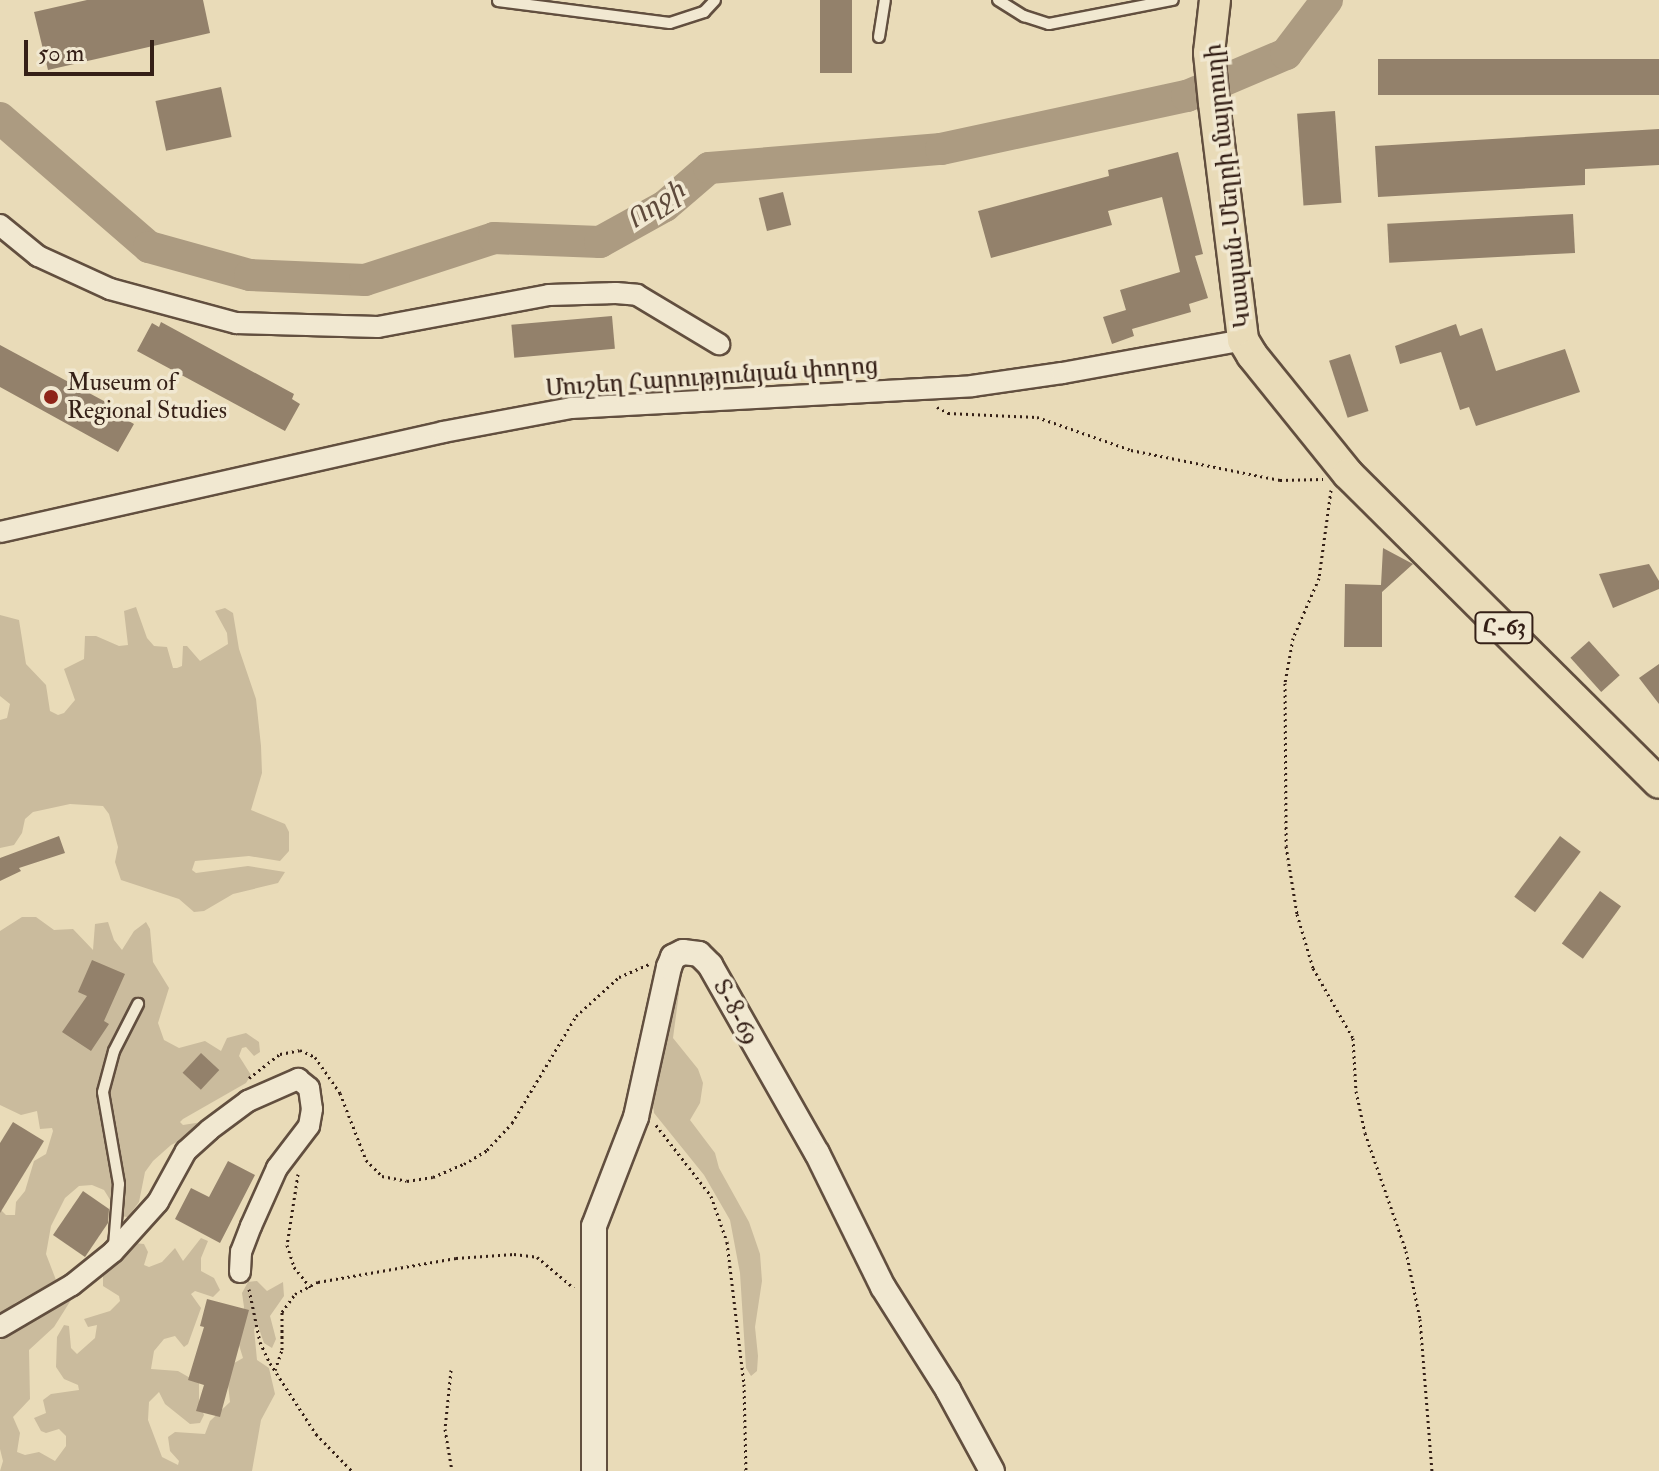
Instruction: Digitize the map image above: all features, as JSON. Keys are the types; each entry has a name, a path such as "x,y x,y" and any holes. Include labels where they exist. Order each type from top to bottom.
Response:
{"main road":[{"name":"Կապան-Մեղրի մայրուղի","path":"1215,0 1209,53 1243,340 1348,474 1659,783"}],"street":[{"name":"Մուշեղ Հարությունյան փողոց","path":"0,225 38,256 110,289 236,323 378,327 549,295 616,293 637,295 719,344"},
{"name":"Մուշեղ Հարությունյան փողոց","path":"0,532 443,432 557,410 632,403 909,390 1062,373 1243,340"},
{"name":"Տ-8-69","path":"669,967 673,957 683,952 699,954 710,965 817,1153 883,1287 948,1390 992,1471"},
{"path":"594,1471 591,1304 594,1226 639,1102 669,967"},
{"path":"0,1327 72,1285 113,1252 158,1202 186,1151 209,1130 248,1101 298,1079 309,1088 312,1109 309,1126 277,1168 241,1252 240,1272"}],"lane":[{"path":"498,1 670,23 704,12 715,0"},
{"path":"879,37 885,0"},
{"path":"998,0 1024,16 1049,24 1173,0"},
{"path":"113,1252 119,1184 103,1092 114,1051 138,1004"}],"path":[{"path":"909,390 948,413 1037,417 1131,450 1280,480 1332,479 1319,578 1293,638 1285,683 1286,846 1297,914 1313,968 1353,1038 1356,1091 1365,1133 1406,1251 1420,1319 1432,1471"},
{"path":"242,1084 280,1054 300,1050 308,1053 330,1075 366,1160 382,1176 407,1181 433,1177 487,1150 512,1123 576,1016 619,977 653,963 669,967"},
{"path":"639,1102 701,1178 716,1206 727,1242 744,1384 746,1471"},
{"path":"299,1168 287,1245 294,1267 310,1287"},
{"path":"275,1370 282,1350 282,1312 295,1294 318,1282 456,1258 514,1254 537,1257 591,1304"},
{"path":"240,1272 248,1282 260,1342 275,1370 316,1434 352,1471"},
{"path":"451,1370 445,1429 452,1471"}],"shaded area":[{"path":"136,607 147,638 154,646 167,647 173,668 182,666 183,646 187,646 200,661 228,644 227,633 215,611 225,608 233,613 239,649 256,699 261,746 262,773 251,810 285,824 289,832 289,851 280,861 249,856 195,861 192,870 196,873 248,866 285,872 278,883 233,894 204,911 194,912 179,899 121,880 115,862 118,847 109,814 103,806 70,804 33,812 25,819 22,833 14,845 0,848 0,720 7,718 10,704 0,696 0,615 19,620 26,664 46,685 50,711 58,715 64,713 75,700 64,669 84,659 85,636 96,636 119,646 128,645 124,611"},
{"path":"22,917 36,917 54,930 73,929 93,950 95,924 108,922 114,940 122,950 134,931 146,922 150,929 153,962 169,988 158,1023 164,1040 179,1048 205,1041 221,1051 227,1038 246,1033 259,1042 260,1052 254,1056 246,1047 242,1048 239,1056 251,1075 246,1083 180,1122 183,1125 202,1122 205,1128 171,1145 153,1161 145,1172 139,1202 128,1217 120,1216 104,1190 92,1185 79,1186 65,1198 51,1226 46,1254 56,1280 15,1303 0,1319 0,1209 6,1215 15,1215 16,1202 25,1191 34,1161 46,1154 53,1131 52,1128 40,1129 37,1111 21,1115 0,1105 0,931"},
{"path":"673,982 678,984 679,993 673,1038 698,1069 703,1083 700,1103 690,1120 715,1153 719,1168 749,1222 760,1254 762,1281 755,1327 757,1371 751,1376 746,1368 740,1273 730,1220 704,1175 654,1113 652,1098"},
{"path":"201,1238 208,1241 201,1258 201,1271 214,1278 220,1290 213,1297 195,1291 191,1294 201,1308 188,1344 184,1347 175,1336 164,1339 154,1351 151,1369 178,1371 199,1383 199,1402 204,1415 200,1423 190,1424 165,1404 159,1392 149,1402 148,1420 162,1457 178,1465 179,1461 170,1451 168,1437 175,1432 205,1434 210,1421 230,1402 228,1384 220,1371 243,1358 239,1345 244,1307 242,1293 248,1282 257,1281 267,1291 283,1282 284,1296 270,1316 276,1339 272,1348 264,1343 258,1326 254,1329 257,1360 269,1368 275,1394 261,1420 252,1471 0,1471 3,1461 0,1449 0,1340 4,1335 64,1294 71,1300 54,1327 29,1350 30,1399 13,1417 20,1433 17,1452 25,1455 39,1452 55,1461 66,1446 66,1436 59,1429 46,1433 41,1431 34,1418 46,1413 43,1400 51,1394 79,1390 78,1385 64,1379 56,1367 57,1337 64,1325 69,1326 71,1348 77,1354 95,1338 97,1325 88,1327 84,1319 110,1311 120,1301 119,1296 103,1286 103,1273 134,1243 144,1244 148,1252 144,1265 149,1267 162,1262 175,1248 183,1261"}],"building":[{"path":"87,0 203,0 210,33 48,70 34,12"},
{"path":"820,0 852,0 852,73 820,73"},
{"path":"1378,59 1659,59 1659,95 1378,95"},
{"path":"221,87 232,137 166,151 155,101"},
{"path":"1335,111 1341,203 1304,205 1297,114"},
{"path":"1659,129 1659,165 1585,169 1585,185 1378,197 1375,146"},
{"path":"1178,152 1203,254 1195,256 1208,298 1189,304 1191,312 1132,329 1134,336 1112,344 1103,317 1126,310 1120,290 1180,272 1162,197 1108,211 1112,225 991,258 978,211 1109,176 1108,170"},
{"path":"783,192 791,225 767,231 759,198"},
{"path":"1573,214 1575,253 1389,263 1387,224"},
{"path":"612,316 615,349 514,358 511,325"},
{"path":"161,322 294,394 292,399 300,404 285,431 137,351 152,323 159,327"},
{"path":"1456,324 1460,336 1482,328 1496,371 1565,349 1580,392 1476,426 1469,407 1460,410 1441,352 1400,364 1395,346"},
{"path":"0,345 128,414 125,419 134,424 118,452 0,387"},
{"path":"1350,354 1369,411 1348,418 1329,361"},
{"path":"1383,548 1413,564 1382,592 1382,647 1344,647 1345,584 1381,585"},
{"path":"1649,564 1659,581 1659,589 1613,608 1599,574"},
{"path":"1589,641 1620,675 1601,692 1570,658"},
{"path":"1659,664 1659,704 1639,678"},
{"path":"59,836 65,853 19,868 21,871 0,881 0,858"},
{"path":"1560,836 1581,852 1535,912 1514,897"},
{"path":"1600,891 1621,906 1583,959 1562,944"},
{"path":"92,960 125,974 104,1021 109,1024 91,1051 62,1032 87,996 78,992"},
{"path":"201,1053 219,1070 201,1090 183,1073"},
{"path":"13,1122 44,1141 0,1213 0,1143"},
{"path":"228,1161 255,1175 220,1243 175,1219 191,1188 209,1197"},
{"path":"83,1191 109,1209 108,1223 85,1257 53,1235"},
{"path":"207,1299 249,1310 220,1417 196,1411 204,1385 188,1380 204,1327 200,1326"}],"waterway":[{"name":"Ողջի","path":"0,118 149,247 250,275 365,280 494,238 600,242 665,206 709,168 941,149 1187,96 1286,54 1327,0"}],"place":[{"name":"Museum of Regional Studies","path":"51,397"}]}
